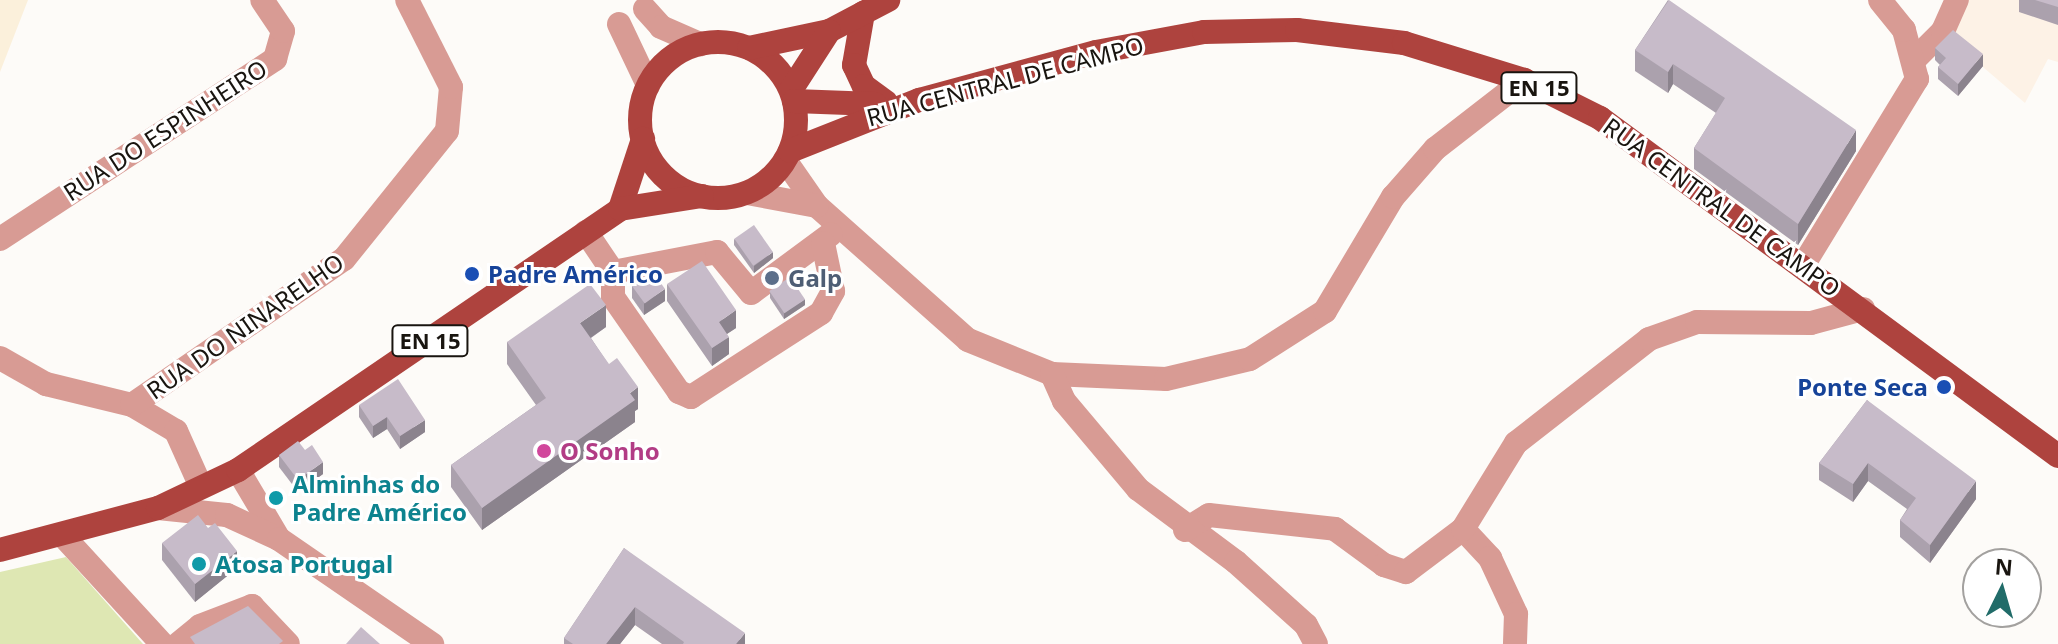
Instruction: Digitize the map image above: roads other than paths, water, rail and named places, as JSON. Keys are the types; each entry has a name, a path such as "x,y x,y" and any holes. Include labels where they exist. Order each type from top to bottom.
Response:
{"main road":[{"path":"620,209 643,139 648,85 664,63 700,44 749,48 829,31 888,0"},
{"path":"863,13 854,65 864,86 886,102"},
{"name":"RUA CENTRAL DE CAMPO","path":"788,155 919,100 1096,52 1204,32 1297,30 1404,43 1524,80 1600,118 1804,264 2058,456"},
{"path":"788,155 793,96 829,31"},
{"path":"749,48 774,65 793,96"},
{"name":"RUA CENTRAL DE CAMPO","path":"793,96 846,107 886,102"},
{"name":"EN 15","path":"886,102 919,100"},
{"path":"643,139 664,176 702,196"},
{"name":"EN 15","path":"0,550 65,538 158,508 219,479 620,209 702,196 747,193 788,155"}],"street":[{"name":"RUA DO ESPINHEIRO","path":"0,239 275,59 283,31 262,0"},
{"name":"RUA DO NINARELHO","path":"132,405 344,259 447,131 451,87 407,0"},
{"path":"1804,264 1894,127 1917,79 1916,58 1880,0"},
{"path":"1916,58 1943,31 1957,0"},
{"path":"645,9 661,27 700,44"},
{"path":"619,24 648,85"},
{"path":"830,234 968,340 1052,374 1166,379 1250,359 1325,311 1393,197 1424,161 1524,80"},
{"path":"586,232 613,272 613,297 679,392 691,397 821,313 833,291 830,234 788,155"},
{"path":"747,193 817,206"},
{"path":"613,272 717,252 751,293 830,234"},
{"path":"1185,530 1209,515 1335,529 1384,565 1406,572 1463,529 1516,443 1649,339 1697,322 1811,323 1863,309"},
{"path":"0,358 46,384 132,405 176,431 279,539"},
{"path":"1052,374 1064,401 1138,489 1185,530 1236,562 1306,625 1316,644"},
{"path":"219,479 227,515"},
{"path":"158,508 227,515 279,539 432,644"},
{"path":"1463,529 1490,558 1516,614 1515,644"},
{"path":"65,538 162,644"},
{"path":"178,644 200,626 252,606 288,644"}],"place":[{"name":"Padre Américo","path":"472,274"},
{"name":"Galp","path":"772,278"},
{"name":"Ponte Seca","path":"1944,387"},
{"name":"O Sonho","path":"544,451"},
{"name":"Alminhas do Padre Américo","path":"276,498"},
{"name":"Atosa Portugal","path":"199,564"}]}
